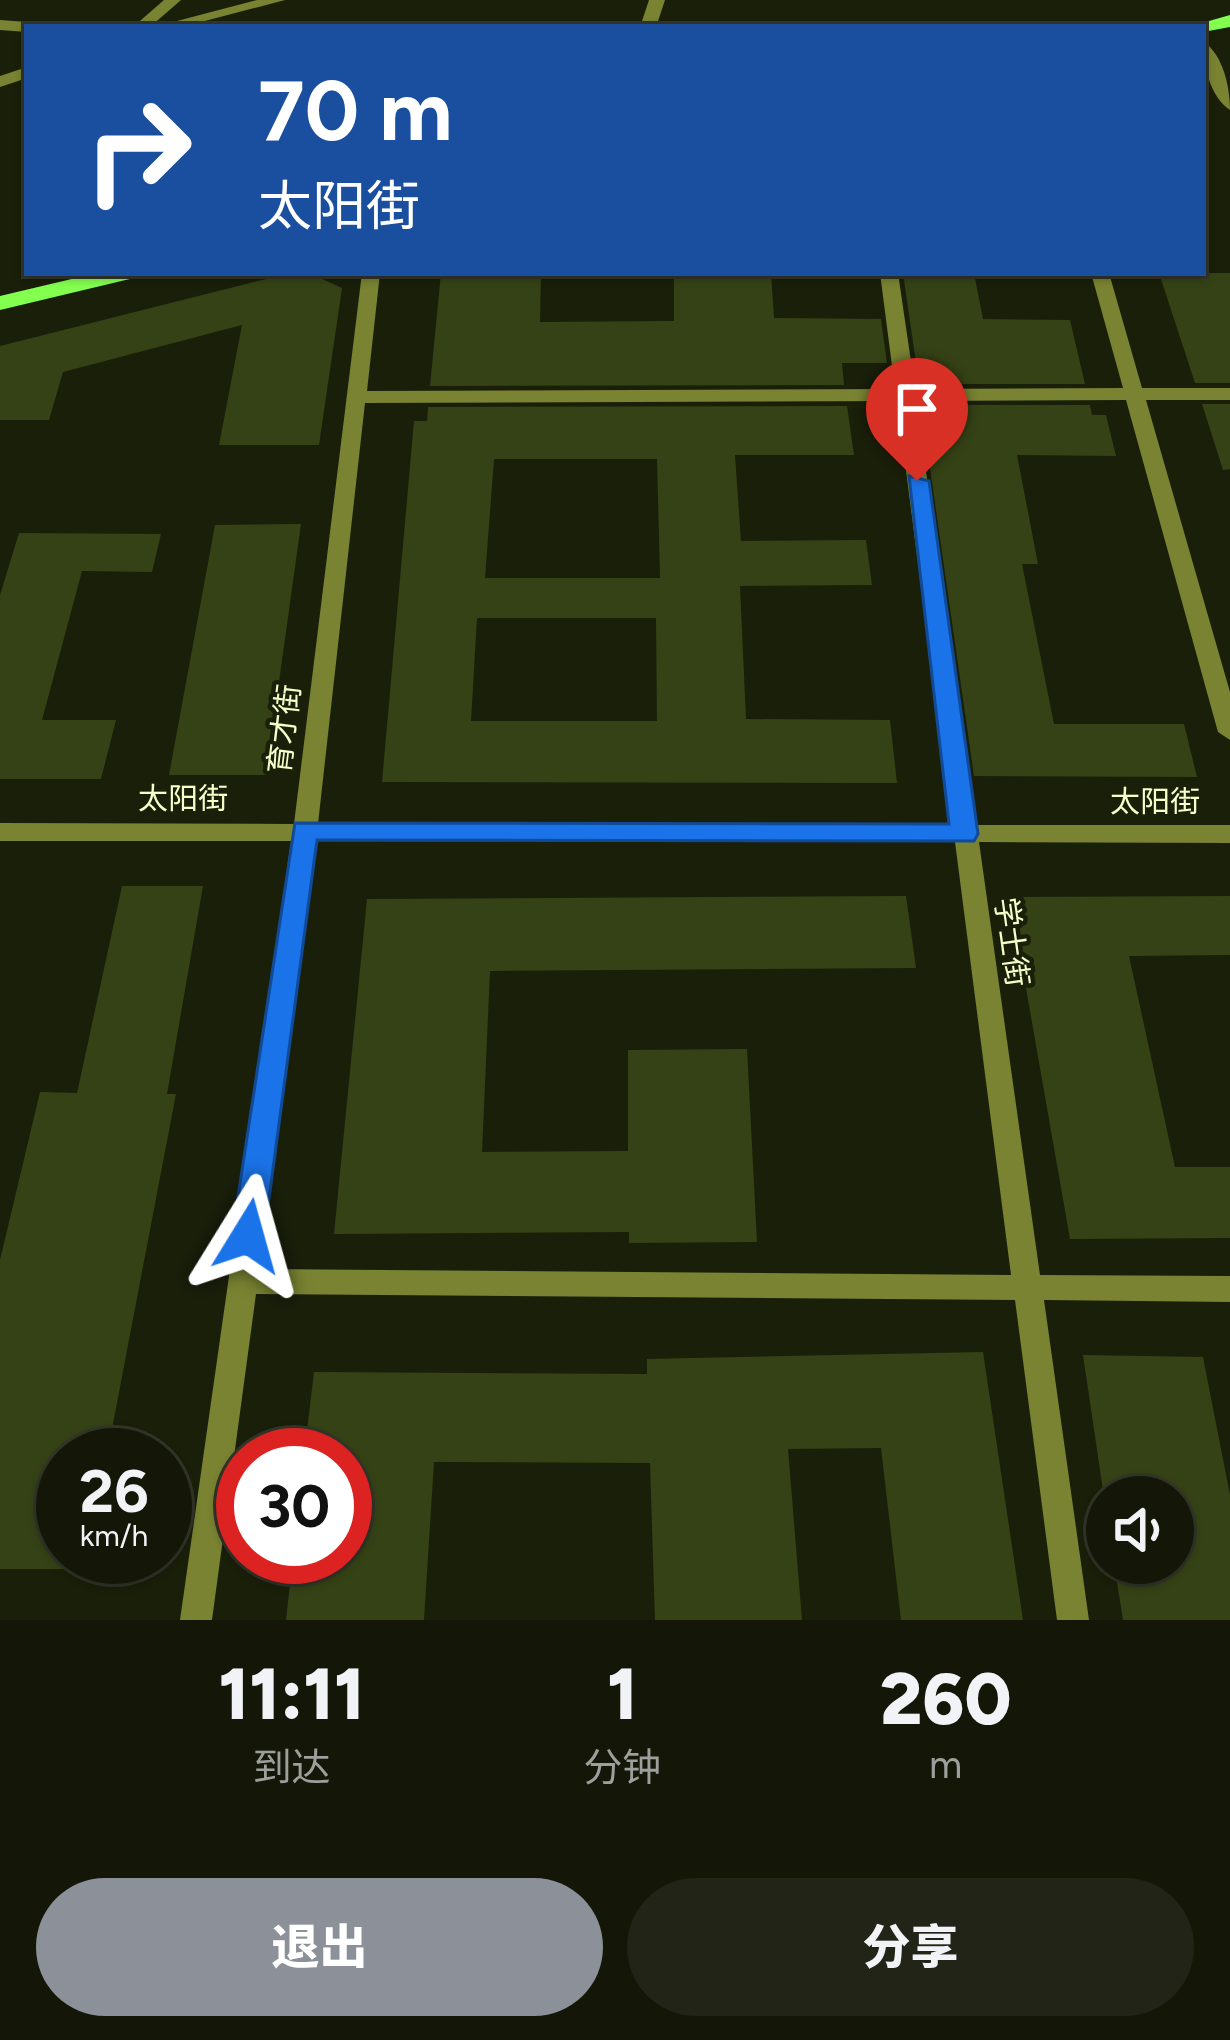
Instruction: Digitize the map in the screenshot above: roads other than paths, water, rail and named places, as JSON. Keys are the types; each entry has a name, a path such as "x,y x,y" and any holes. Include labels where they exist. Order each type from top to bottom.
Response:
{"main road":[{"path":"0,303 113,276"}],"street":[{"path":"145,24 173,0"},
{"path":"175,24 277,0"},
{"path":"1206,53 1230,105"},
{"name":"育才街","path":"196,1620 304,830 371,276"},
{"name":"学士街","path":"890,276 1024,1287 1073,1620"},
{"path":"1101,276 1230,732"},
{"path":"356,398 1230,394"},
{"name":"太阳街","path":"0,832 1230,834"},
{"path":"242,1281 1230,1289"}]}
